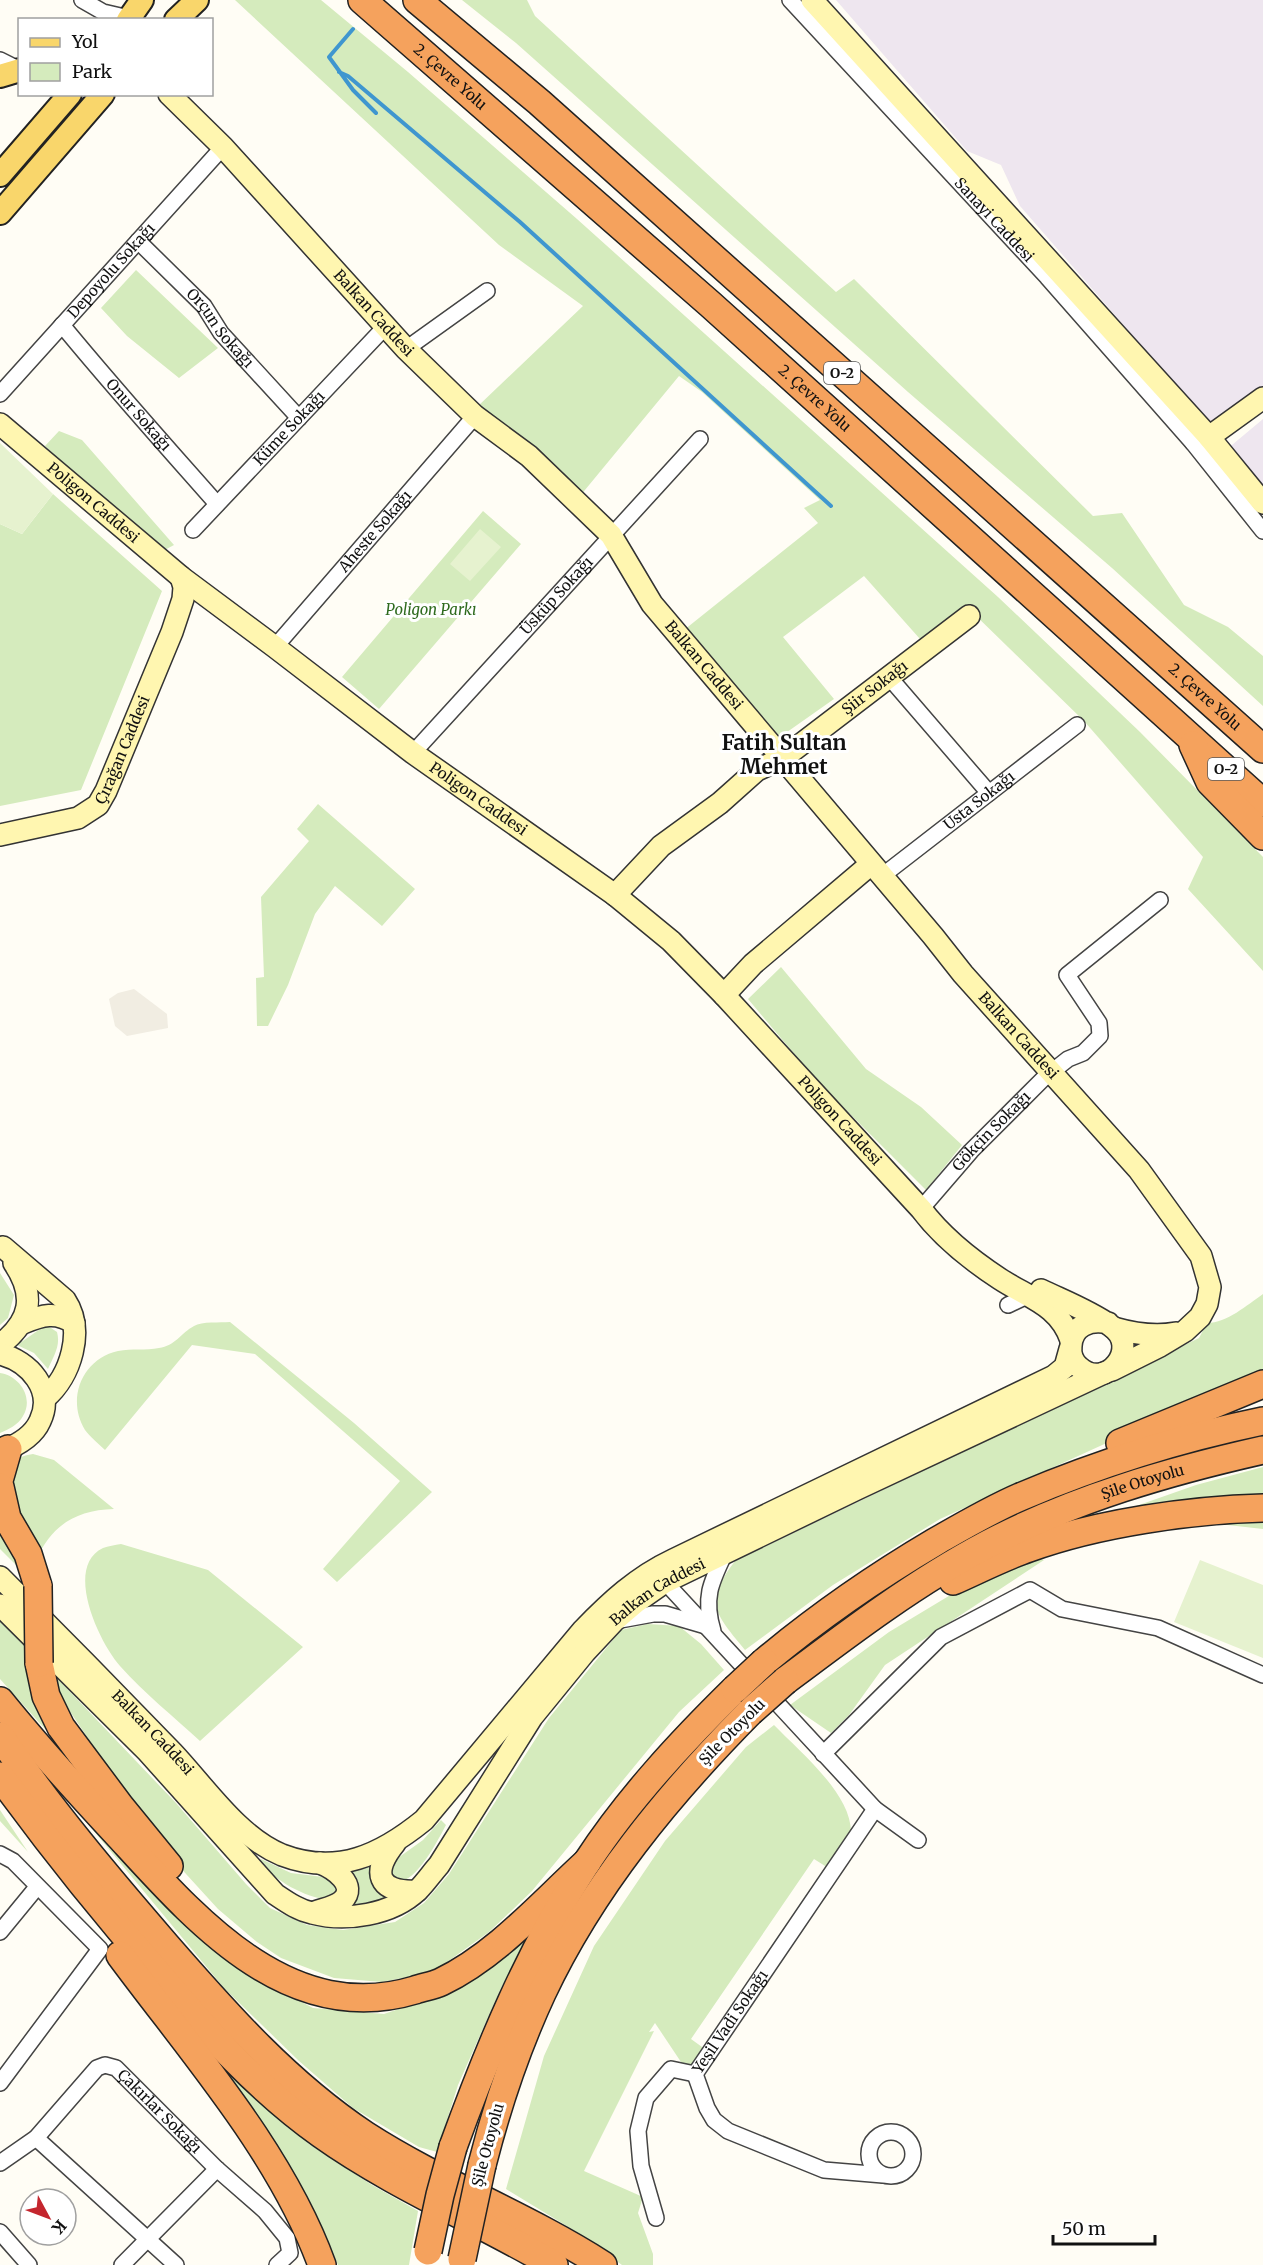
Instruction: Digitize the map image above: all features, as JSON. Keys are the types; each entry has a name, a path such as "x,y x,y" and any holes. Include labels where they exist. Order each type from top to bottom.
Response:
{"highway":[{"name":"2. Çevre Yolu","path":"362,0 710,304 1263,803"},
{"name":"2. Çevre Yolu","path":"417,0 548,110 1263,749"},
{"path":"1218,708 1263,726"},
{"path":"1189,736 1210,782 1263,836"},
{"path":"1019,1498 1105,1449 1263,1384"},
{"name":"Şile Otoyolu","path":"427,2258 453,2147 496,2033 545,1933 587,1862 640,1790 700,1724 764,1662 830,1609 874,1579 971,1521 1019,1498 1155,1449 1263,1421"},
{"name":"Şile Otoyolu","path":"462,2263 482,2165 506,2081 523,2035 569,1941 614,1870 647,1826 690,1775 750,1712 785,1681 870,1618 989,1543 1038,1521 1125,1488 1263,1450"},
{"path":"0,1477 4,1451"},
{"path":"0,1487 7,1518 28,1554 38,1586 39,1663 46,1696 61,1727 120,1806 214,1915 245,1957"},
{"path":"870,1618 1029,1548 1099,1528 1222,1509 1263,1508"},
{"path":"0,1701 82,1796 171,1893 211,1930 245,1957 269,1972 323,1993 356,1998 393,1997 439,1983 472,1964 507,1936 587,1862"},
{"path":"0,1736 95,1862 220,2007 298,2085 332,2111 398,2155 534,2225 603,2265"},
{"path":"0,1776 45,1838 177,1997 232,2056 285,2106 320,2133 395,2182 554,2265"},
{"path":"45,1838 79,1900 198,2059 264,2153 298,2209 322,2265"}],"main road":[{"path":"129,18 142,0"},
{"path":"178,18 197,0"},
{"path":"0,76 18,71"},
{"path":"0,176 68,96"},
{"path":"0,213 101,96"}],"street":[{"path":"82,0 103,12 124,18"},
{"name":"Sanayi Caddesi","path":"790,0 1047,277 1263,503"},
{"name":"Sanayi Caddesi","path":"812,0 1201,440 1263,531"},
{"path":"0,60 18,69"},
{"name":"Balkan Caddesi","path":"0,1605 147,1751 275,1894 291,1905 312,1913 345,1916 380,1911 398,1904 417,1892 439,1865 532,1717 585,1652 660,1575 725,1553 1108,1372 1185,1331 1200,1317 1207,1304 1210,1287 1201,1256 1139,1170 1059,1066 963,974 652,604 611,535 530,456 475,416 406,349 223,147 172,96"},
{"name":"Depoyolu Sokağı","path":"0,393 223,147"},
{"name":"Orçun Sokağı","path":"138,241 204,306 222,333 299,418"},
{"path":"406,349 487,291"},
{"name":"Onur Sokağı","path":"62,325 217,504"},
{"name":"Küme Sokağı","path":"193,530 385,327"},
{"path":"1201,440 1263,398"},
{"name":"Aheste Sokağı","path":"275,647 475,416"},
{"name":"Poligon Caddesi","path":"0,424 221,608 413,753 615,895 671,941 724,994 921,1209"},
{"name":"Üsküp Sokağı","path":"413,753 700,439"},
{"name":"Çırağan Caddesi","path":"0,835 78,818 98,805 172,632 183,599 184,587 181,577"},
{"name":"Çırağan Caddesi","path":"172,632 194,612 221,608"},
{"name":"Şiir Sokağı","path":"615,895 661,846 720,802 757,770 783,758 969,616"},
{"path":"890,677 989,793"},
{"name":"Usta Sokağı","path":"877,870 989,793 1077,725"},
{"path":"724,994 753,964 877,870"},
{"name":"Gökçin Sokağı","path":"921,1209 971,1151 1059,1066 1083,1053 1100,1036 1099,1023 1067,975 1160,900"},
{"path":"921,1209 938,1218 978,1251 1008,1271 1111,1325 1123,1341 1124,1349 1118,1364 1108,1372 1096,1375 1082,1370 1072,1357 1067,1328 1056,1314 1029,1295 1001,1280 963,1251 934,1226 921,1209"},
{"path":"0,1345 23,1323 28,1294 26,1284 2,1245"},
{"path":"2,1245 65,1300 72,1312 74,1344 70,1360 57,1388 45,1398"},
{"path":"1008,1305 1029,1295"},
{"path":"23,1323 49,1314 60,1316 74,1323"},
{"path":"1071,1345 1082,1326 1090,1322 1142,1334 1165,1335 1185,1331"},
{"name":"Balkan Caddesi","path":"398,1840 424,1820 583,1630 620,1594 1054,1376 1065,1367 1069,1360 1071,1345"},
{"path":"0,1354 25,1365 35,1375 45,1398 40,1421 34,1431 26,1439 4,1451"},
{"path":"710,1630 708,1595 710,1585 725,1553"},
{"path":"660,1575 875,1809 918,1840"},
{"name":"Balkan Caddesi","path":"0,1577 111,1689 252,1838 282,1855 320,1863"},
{"path":"823,1754 941,1637 1030,1590 1062,1609 1158,1628 1263,1675"},
{"path":"614,1621 665,1614 710,1630"},
{"name":"Yeşil Vadi Sokağı","path":"875,1809 695,2074 707,2108 714,2120 728,2131 824,2170 883,2175"},
{"path":"320,1863 363,1858 398,1840"},
{"path":"398,1840 384,1858 380,1868 382,1879 388,1886 401,1892 417,1892"},
{"path":"0,1854 13,1861 100,1949 0,2083"},
{"path":"312,1913 341,1902 346,1895 347,1887 344,1878 333,1868 320,1863"},
{"path":"0,1932 37,1887"},
{"name":"Çakırlar Sokağı","path":"0,2163 36,2138 97,2068 105,2065 116,2068 217,2169 266,2211 287,2238 290,2253 278,2265"},
{"path":"656,2218 641,2166 638,2131 646,2098 671,2069 695,2074"},
{"path":"36,2138 176,2265"},
{"path":"122,2265 217,2169"},
{"path":"0,2232 5,2247 29,2265"}],"shaded area":[{"path":"836,0 1263,0 1263,388 1214,429 1020,206 1001,165 967,151"},
{"path":"1263,419 1263,495 1226,450"},
{"path":"134,989 167,1014 168,1028 127,1036 115,1026 109,999 118,993"}],"green space":[{"path":"235,0 321,0 408,72 577,219 998,597 1140,732 1263,857 1263,971 1188,889 1203,857 1084,721 968,608 920,639 864,576 783,637 834,699 780,737 684,630 818,523 804,508 820,500 702,392 679,376 580,496 477,407 583,306 499,245"},
{"path":"462,0 527,0 535,16 836,292 854,279 1093,516 1122,513 1184,605 1228,627 1263,656 1263,706 1112,568 908,392 516,43"},
{"path":"136,270 218,348 179,378 127,336 101,308"},
{"path":"59,431 82,440 174,545 159,553 45,446"},
{"path":"0,443 53,494 22,534 0,524"},
{"path":"53,494 162,591 81,790 0,806 0,524 22,534"},
{"name":"Poligon Parkı","path":"483,511 521,544 379,709 342,677"},
{"path":"480,529 501,547 470,581 450,564"},
{"path":"318,804 415,889 382,926 335,886 315,914 288,985 268,1026 257,1026 256,978 264,977 261,897 309,841 297,829"},
{"path":"781,967 866,1069 921,1107 962,1145 926,1190 817,1081 748,999"},
{"path":"0,1273 14,1295 8,1318 0,1325"},
{"path":"1263,1294 1263,1376 1155,1421 940,1519 833,1585 745,1650 720,1617 716,1598 725,1575 735,1561 1199,1338 1207,1323 1229,1317"},
{"path":"230,1322 354,1423 432,1492 337,1582 323,1569 400,1481 255,1354 192,1345 105,1450 87,1433 79,1418 77,1406 81,1382 95,1362 105,1355 123,1350 165,1347 197,1324"},
{"path":"48,1326 57,1332 58,1342 48,1369 34,1353 17,1345"},
{"path":"0,1373 14,1378 19,1383 27,1402 21,1419 0,1433"},
{"path":"33,1454 54,1460 114,1509 88,1512 67,1522 50,1537 36,1560 6,1475 16,1460"},
{"path":"1263,1467 1263,1498 1085,1524 1196,1485"},
{"path":"0,1509 25,1574 0,1549"},
{"path":"1263,1520 1263,1529 1210,1523"},
{"path":"121,1544 208,1570 303,1647 200,1741 120,1666 103,1641 95,1624 89,1606 86,1571 91,1558 103,1548"},
{"path":"1035,1557 1044,1560 885,1665 849,1715 831,1733 790,1705 889,1632 972,1582"},
{"path":"1200,1560 1263,1585 1263,1658 1174,1622"},
{"path":"0,1617 29,1646 63,1749 0,1679"},
{"path":"648,1624 679,1626 701,1644 724,1670 679,1712 532,1891 489,1932 433,1972 382,1982 334,1978 281,1958 257,1942 218,1909 176,1863 138,1813 55,1689 56,1677 176,1803 246,1884 270,1908 307,1925 343,1930 395,1922 424,1903 449,1874 549,1718 621,1630"},
{"path":"774,1725 810,1760 834,1789 849,1818 850,1838 833,1871 814,1859 691,2039 709,2052 695,2074 681,2062 655,2023 649,2032 654,2031 584,2171 643,2197 638,2213 653,2254 653,2265 622,2265 575,2231 506,2189 544,2056 594,1946 665,1841 746,1747"},
{"path":"0,1810 28,1852 0,1821"},
{"path":"441,1820 446,1825 425,1860 411,1876 404,1881 396,1882 390,1873 391,1863 423,1840"},
{"path":"88,1824 202,1938 242,1971 313,2008 384,2014 440,1995 533,1926 501,1988 458,2085 437,2152 419,2147 353,2108 299,2061 224,1988"},
{"path":"261,1859 291,1873 331,1878 339,1889 329,1900 300,1892 273,1875 259,1861"},
{"path":"374,1864 392,1896 375,1903 349,1907 347,1870"},
{"path":"197,2041 309,2144 372,2185 418,2211 409,2265 338,2265 309,2200 272,2141"}],"waterway":[{"path":"353,29 329,57 353,90 376,113"},
{"path":"339,72 348,76 520,222 831,506"}],"district":[{"name":"Fatih Sultan Mehmet","path":"784,755"}]}
